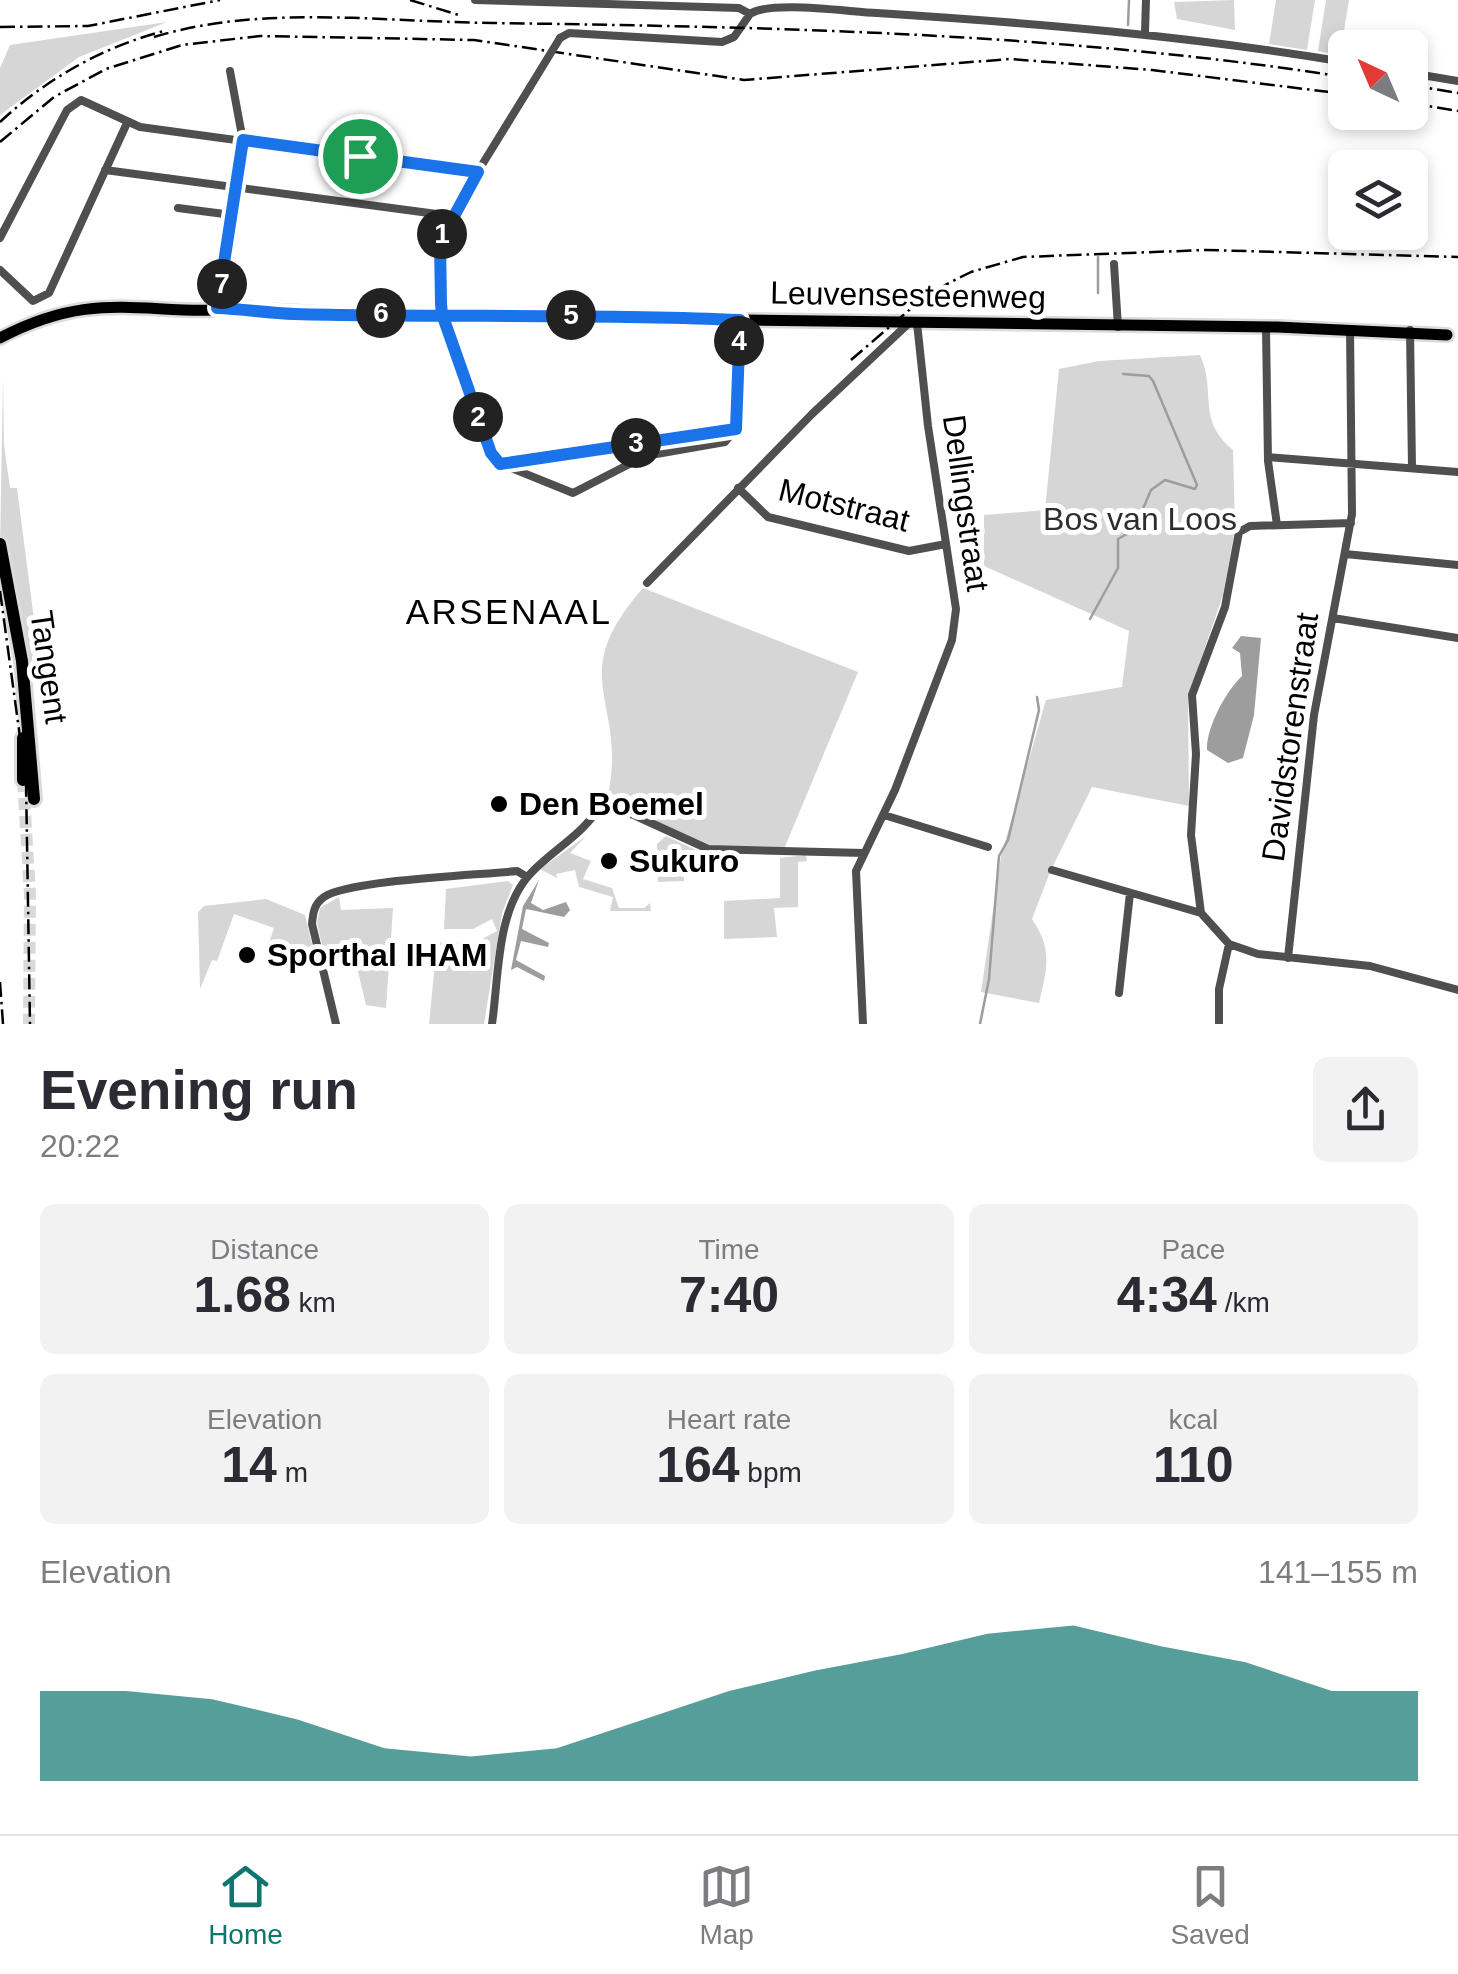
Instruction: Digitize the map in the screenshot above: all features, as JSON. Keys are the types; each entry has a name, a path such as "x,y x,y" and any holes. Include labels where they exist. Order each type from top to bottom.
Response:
{"highway":[{"name":"Tangent","path":"0,544 24,676 34,799"},
{"name":"Tangent","path":"0,582 18,692 23,780"}],"main road":[{"name":"Leuvensesteenweg","path":"0,335 47,315 92,306 1453,335"}],"street":[{"path":"475,0 739,8 750,14"},
{"path":"1140,32 1146,0"},
{"path":"740,320 736,429 724,442 645,456 573,493 506,466 491,453 442,314 440,242 560,38 569,33 722,42 734,37 750,14 760,8 1140,32 1328,60"},
{"path":"217,308 243,140 230,71"},
{"path":"1428,76 1458,81"},
{"path":"0,238 72,104 86,100 127,123 478,172"},
{"path":"0,270 33,301 49,293 127,123"},
{"path":"105,170 452,216"},
{"path":"178,208 232,215"},
{"path":"1114,264 1118,327"},
{"name":"Motstraat","path":"648,584 738,488 913,323"},
{"name":"Dellingstraat","path":"864,852 884,815 952,640 956,609 913,323"},
{"path":"1266,329 1268,457 1277,525"},
{"name":"Davidstorenstraat","path":"1288,958 1314,715 1326,633 1333,618 1351,523 1350,332"},
{"path":"1410,333 1412,468"},
{"path":"506,466 736,429"},
{"path":"1268,457 1458,472"},
{"name":"Motstraat","path":"738,488 768,517 909,550 946,544"},
{"path":"1201,913 1192,834 1196,754 1192,695 1225,607 1240,532 1250,526 1351,523"},
{"path":"1345,554 1458,566"},
{"path":"1333,618 1458,638"},
{"path":"492,1024 507,919 527,878 584,830 603,801 708,849 864,852 856,871 863,1024"},
{"path":"884,815 988,847"},
{"path":"1052,870 1201,913 1229,944 1288,958 1370,966 1458,990"},
{"path":"336,1024 312,924 313,910 325,896 352,889 517,871 527,878"},
{"path":"1119,993 1130,893"},
{"path":"1219,1024 1219,989 1229,944"}],"green space":[{"path":"1234,0 1235,30 1177,19 1174,2"},
{"path":"1276,0 1315,0 1307,50 1269,44"},
{"path":"1326,0 1349,0 1344,30 1328,30 1328,53 1318,51"},
{"path":"167,22 79,57 0,115 0,68 10,45"},
{"name":"Bos van Loos","path":"1200,355 1211,416 1222,439 1233,450 1235,528 1223,595 1188,697 1189,806 1092,787 1050,872 1032,919 1046,950 1039,1003 981,992 1001,856 1046,700 1122,687 1129,631 984,566 984,515 1045,510 1059,369 1099,361"},
{"path":"3,377 4,445 10,488 17,488 39,658 27,663 5,547 0,550"},
{"path":"643,588 858,672 784,849 702,845 612,802 608,795 611,735 602,668 619,619"},
{"path":"586,836 570,853 591,861 583,879 612,888 619,908 644,908 650,903 651,911 610,911 613,897 579,887 575,870 556,874 557,878 540,869"},
{"path":"666,836 698,851 729,854 730,858 684,860 684,881 658,882 657,844"},
{"path":"806,855 807,861 798,862 798,907 774,908 777,937 724,939 724,901 780,898 780,858"},
{"path":"508,881 513,885 502,913 484,1024 429,1024 437,942 475,943 497,931 492,919 473,929 444,929 446,889"},
{"path":"339,897 341,910 393,908 390,954 376,953 376,963 389,964 386,1008 366,1005 355,959 323,950 317,923 320,908"},
{"path":"266,899 305,915 314,953 269,943 274,928 234,914 217,961 212,960 200,989 198,912 204,906"}],"shaded area":[{"path":"1241,636 1261,638 1254,715 1243,758 1228,763 1207,750 1218,710 1242,676 1240,653 1232,648"},
{"path":"539,880 531,903 543,910 566,902 570,910 564,917 526,909 522,929 549,943 548,947 521,941 516,960 545,976 544,981 517,967 511,970 523,906"}],"waterway":[{"path":"1128,25 1129,0"},
{"path":"1098,257 1098,293"},
{"path":"1090,619 1118,568 1118,539 1134,530 1151,490 1165,480 1195,489 1197,485 1153,381 1149,376 1123,374"},
{"path":"980,1024 989,979 999,856 1008,840 1039,710 1037,697"}],"tunnel":[{"path":"23,780 30,895 29,1024"}],"railway":[{"path":"0,27 88,26 220,0"},
{"path":"410,0 462,16"},
{"path":"154,37 237,21 322,17 813,30 1133,51 1328,75"},
{"path":"0,122 76,66 164,31"},
{"path":"0,142 54,97 106,69 182,45 260,36 474,40 744,80 1010,59 1152,70 1328,92"},
{"path":"1428,88 1458,93"},
{"path":"1428,106 1458,111"},
{"path":"851,360 929,293 971,272 1023,257 1206,250 1458,257"},
{"path":"0,591 26,781 30,1024"},
{"path":"0,982 3,1024"}],"place":[{"name":"Den Boemel","path":"499,804"},
{"name":"Sukuro","path":"609,861"},
{"name":"Sporthal IHAM","path":"247,955"}],"district":[{"name":"ARSENAAL","path":"509,611"}],"route":[{"path":"360,156 243,140 217,308 292,314 368,313 442,314 457,314 482,316 542,314 740,320 736,429 500,464 483,432 442,314 441,304 440,242 478,172 360,156"}]}
